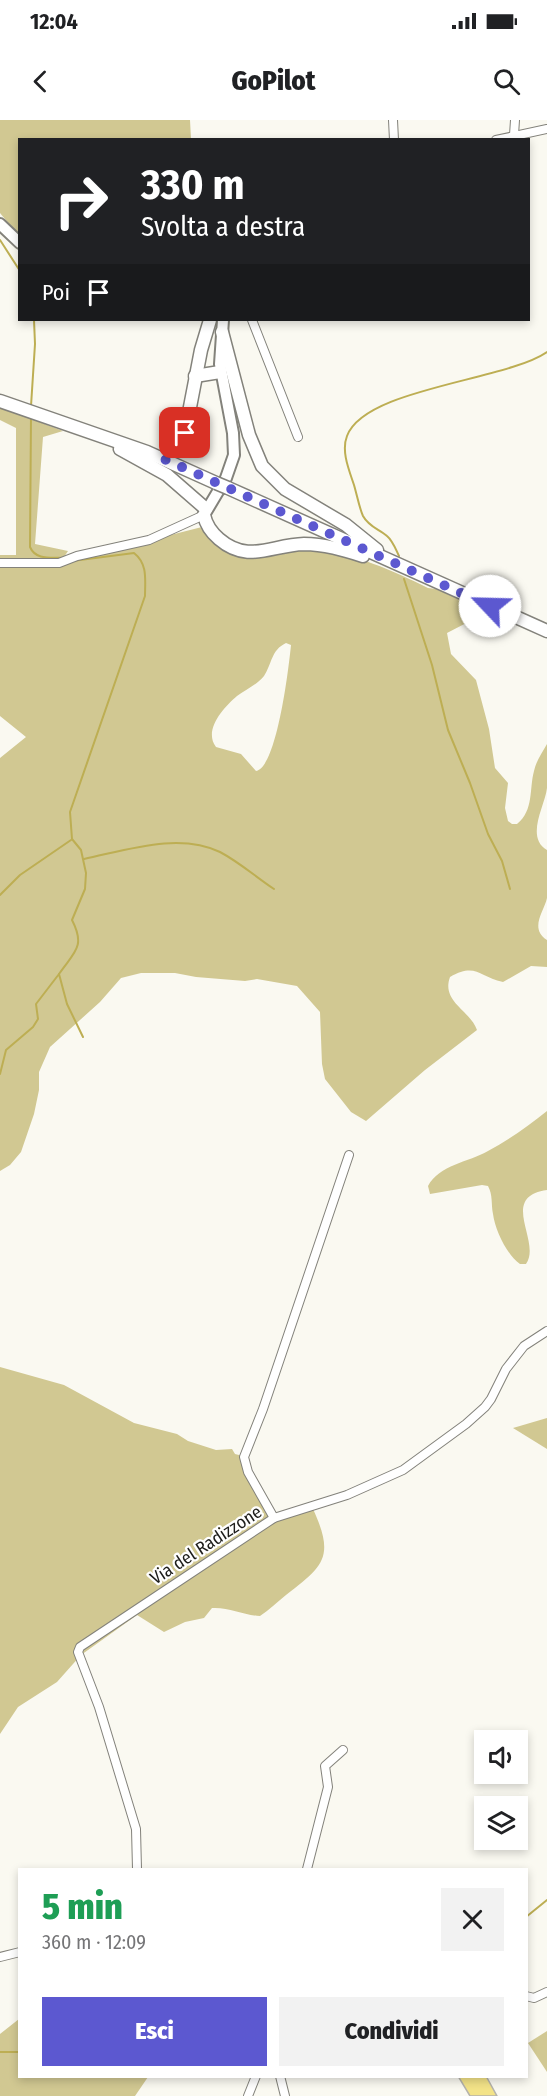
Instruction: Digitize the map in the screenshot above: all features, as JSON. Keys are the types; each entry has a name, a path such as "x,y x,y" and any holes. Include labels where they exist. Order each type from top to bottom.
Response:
{"main road":[{"path":"164,459 176,450 183,436 195,376 210,321"},
{"path":"222,326 249,435 262,466 285,489 346,525 395,563"},
{"path":"195,376 220,372"},
{"path":"0,401 164,459 547,631"},
{"path":"44,416 114,446 178,482 205,512 217,536 240,552 253,553 297,545 324,546 375,560 425,582 434,581"}],"street":[{"path":"393,120 394,138"},
{"path":"514,135 515,120"},
{"path":"503,138 547,129"},
{"path":"0,224 18,241"},
{"path":"252,321 298,437"},
{"path":"0,563 62,562 77,556 149,540 205,512 222,485 231,466 235,449 220,372 222,326"},
{"path":"274,1518 248,1472 244,1457 263,1409 349,1155"},
{"name":"Via del Radizzone","path":"137,1868 136,1829 99,1707 78,1652 80,1647 274,1518 347,1495 386,1479 412,1464 485,1407 506,1369 518,1354 534,1338 547,1331"},
{"path":"307,1868 328,1787 325,1767 343,1750"},
{"path":"0,1957 18,1952"},
{"path":"528,1996 534,1998 547,1992"},
{"path":"248,2096 255,2078"},
{"path":"280,2078 285,2096"}],"shaded area":[{"path":"0,120 190,120 191,138 18,138 18,235 0,213"},
{"path":"0,407 63,431 43,437 35,544 68,551 60,563 202,527 227,550 304,548 344,554 387,569 492,614 491,621 474,619 447,633 451,654 476,680 489,729 495,768 508,783 505,808 508,821 512,824 517,824 529,806 535,767 547,744 547,788 538,821 537,837 547,850 547,898 538,925 547,940 547,967 531,966 503,982 472,971 450,977 449,993 477,1030 425,1070 366,1121 351,1112 325,1079 322,1064 320,1012 297,986 257,979 245,981 175,973 141,973 121,978 100,1002 50,1047 39,1072 39,1090 34,1114 21,1152 10,1165 0,1171 0,758 26,737 0,716 0,555 16,555 16,428 0,420","holes":["286,643 291,645 285,693 276,735 263,766 256,771 241,754 216,747 212,733 221,712 237,696 264,676 277,649"]},
{"path":"547,1111 547,1190 533,1194 525,1201 523,1211 529,1255 526,1264 520,1264 506,1248 499,1234 488,1186 482,1185 430,1194 428,1186 439,1173 496,1147"},
{"path":"0,1367 64,1385 134,1423 177,1434 188,1441 216,1450 232,1449 235,1454 243,1456 272,1521 313,1509 320,1525 324,1550 317,1568 260,1616 212,1608 204,1618 185,1622 164,1632 137,1615 81,1655 57,1682 18,1707 0,1734"},
{"path":"547,1418 547,1449 513,1428"},
{"path":"18,2020 18,2078 147,2078 135,2096 0,2096 0,2034"},
{"path":"547,2031 547,2072 528,2043"}],"building":[{"path":"459,2078 487,2078 497,2096 470,2096"}],"waterway":[{"path":"0,240 18,268"},
{"path":"31,406 34,321"},
{"path":"399,556 389,538 363,516 346,461 347,436 359,420 380,407 407,396 501,371 547,352"},
{"path":"31,415 30,547 40,556 64,558"},
{"path":"59,974 78,943 72,920 85,889 86,873 81,850 72,839 70,812 145,596 144,567 134,553 72,561"},
{"path":"404,579 432,665 448,730 488,834 502,861 510,889"},
{"path":"0,895 20,875 71,840"},
{"path":"84,859 153,845 188,843 220,852 274,889"},
{"path":"0,1074 6,1050 33,1027 38,1019 36,1004 59,974 67,1004 83,1037"},
{"path":"528,1915 547,1900"},
{"path":"0,2052 18,2052"}],"route":[{"path":"185,433 176,450 164,459 490,606"}]}
